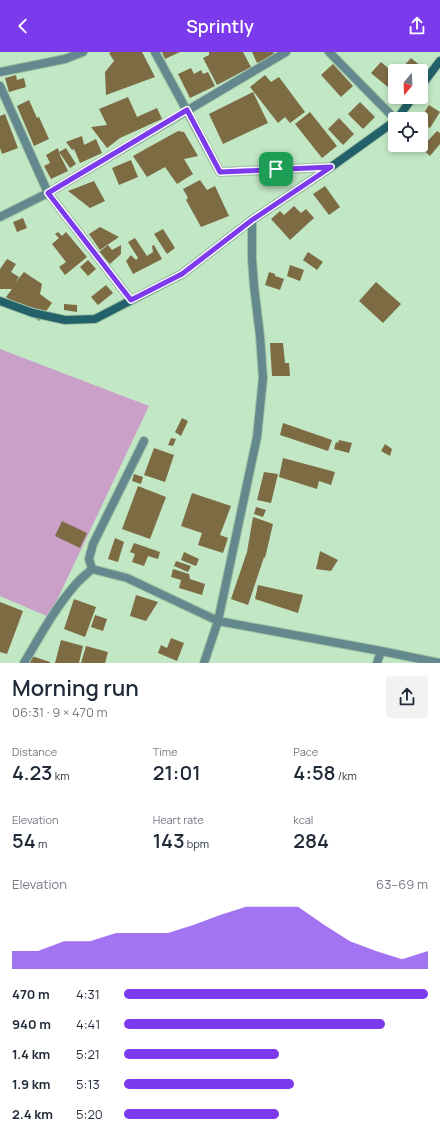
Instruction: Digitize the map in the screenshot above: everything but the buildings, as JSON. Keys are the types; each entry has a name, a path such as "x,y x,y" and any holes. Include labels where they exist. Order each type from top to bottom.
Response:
{"street":[{"path":"0,72 65,58 83,52"},
{"path":"156,52 220,172 331,167"},
{"path":"0,217 48,193 286,52"},
{"path":"329,52 388,112"},
{"path":"428,77 440,61"},
{"path":"0,86 48,193 131,300"},
{"path":"0,301 34,313 66,320 95,319 182,274 252,220 331,167 388,126"},
{"path":"204,663 218,622 257,437 260,410 263,378 252,260 252,220"},
{"path":"92,569 89,558 93,544 144,441"},
{"path":"92,569 127,578 218,622 440,663"},
{"path":"24,663 63,600 77,583 92,569"},
{"path":"377,663 381,651"}],"shaded area":[{"path":"0,349 149,406 49,617 0,596"}],"route":[{"path":"187,110 220,172 276,169 331,167 252,220 182,274 131,300 48,193 187,110"}]}
